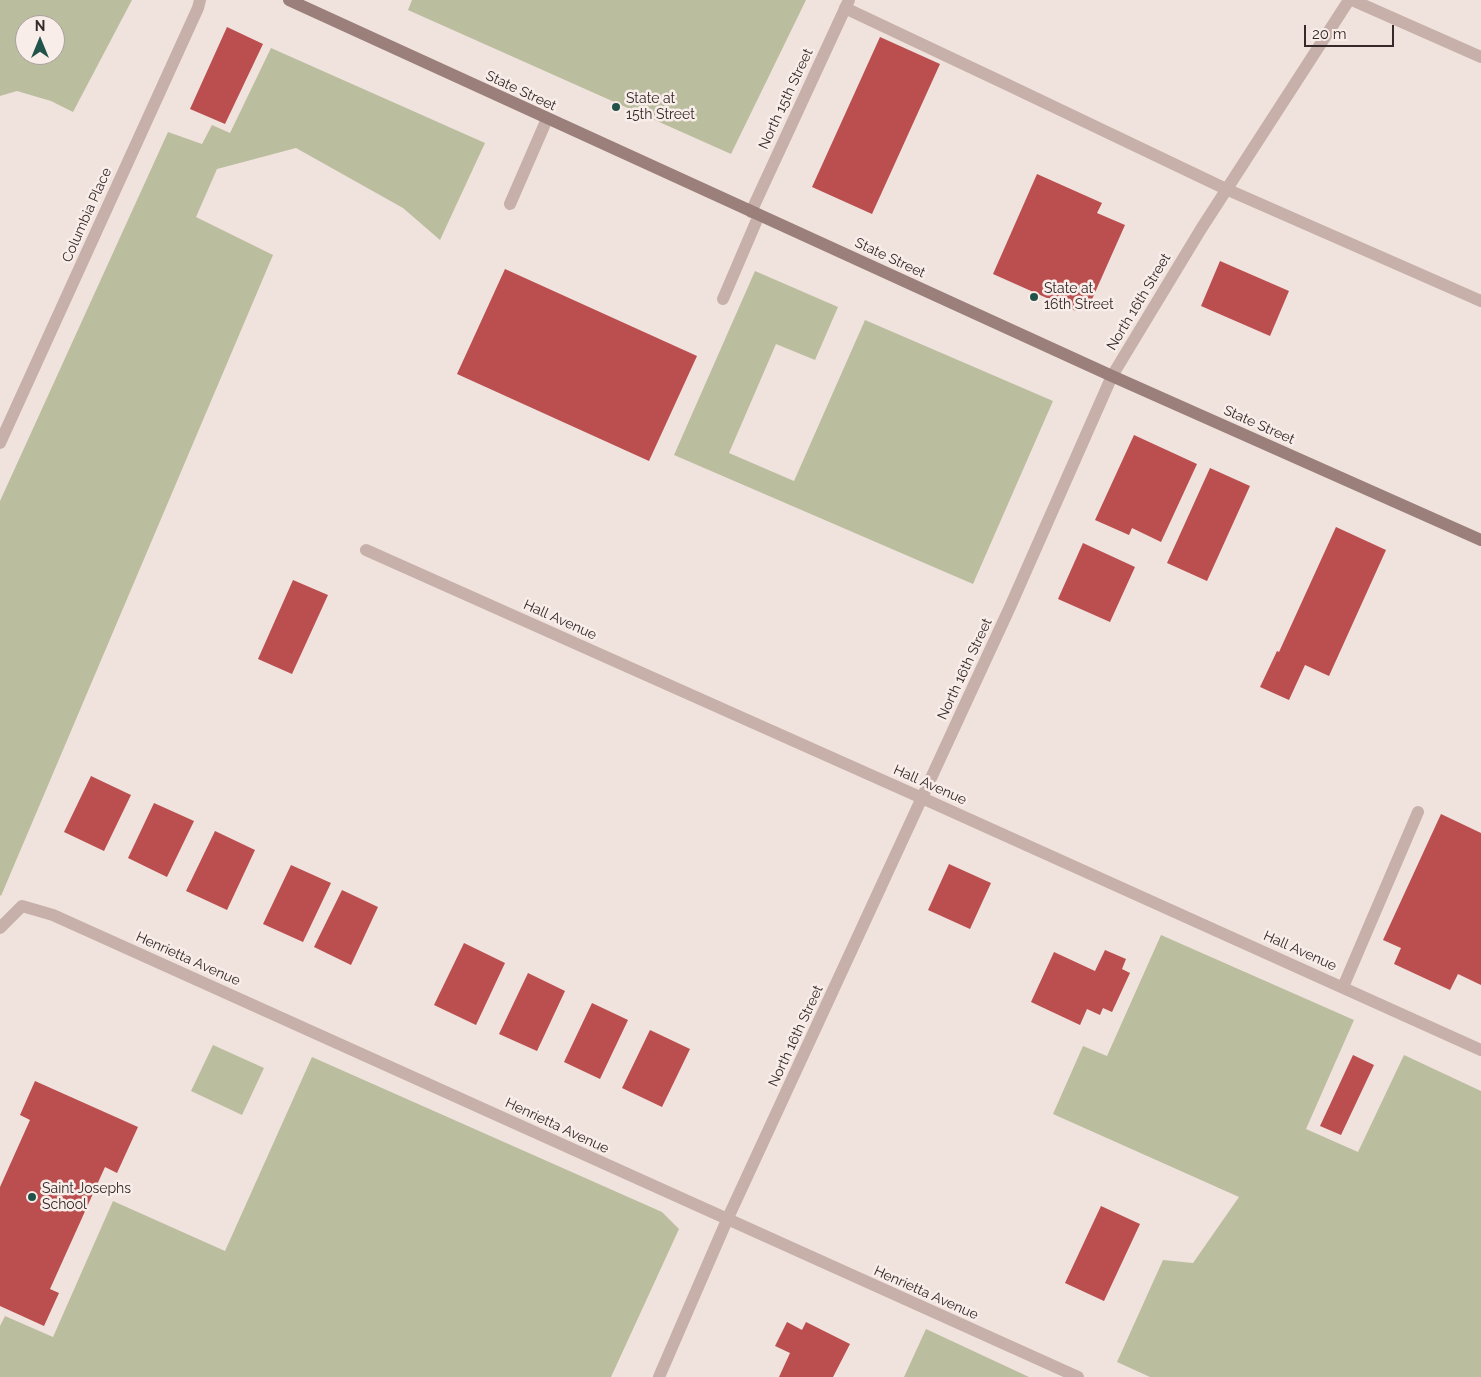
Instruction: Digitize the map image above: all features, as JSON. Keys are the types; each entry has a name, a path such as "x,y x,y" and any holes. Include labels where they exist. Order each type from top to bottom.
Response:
{"main road":[{"name":"State Street","path":"288,0 1112,376 1481,540"}],"street":[{"name":"Columbia Place","path":"0,443 200,0"},
{"path":"1350,0 1481,57"},
{"name":"North 16th Street","path":"659,1377 727,1220 1010,607 1112,376 1200,228 1350,0"},
{"path":"847,4 1006,84 1226,189 1481,301"},
{"name":"North 15th Street","path":"723,299 755,213 847,4"},
{"path":"510,204 547,119"},
{"name":"Hall Avenue","path":"366,550 1481,1050"},
{"path":"1344,987 1418,812"},
{"name":"Henrietta Avenue","path":"0,928 22,906 53,915 1078,1377"}],"green space":[{"path":"0,0 132,0 73,112 51,101 17,91 0,96"},
{"path":"412,0 806,0 731,154 408,10"},
{"path":"271,48 485,143 440,240 403,208 296,148 217,169 196,217 273,255 1,896 0,501 168,132 202,144 212,125 230,133"},
{"path":"755,271 838,307 815,360 776,344 729,453 794,481 865,320 1053,401 973,584 674,455"},
{"path":"1161,935 1354,1020 1306,1129 1358,1152 1404,1055 1481,1091 1481,1377 1150,1377 1117,1362 1163,1260 1193,1263 1239,1197 1053,1114 1083,1046 1107,1056"},
{"path":"213,1045 264,1068 242,1115 191,1091"},
{"path":"312,1057 662,1212 679,1229 611,1377 0,1377 0,1326 5,1316 53,1337 113,1201 225,1251"},
{"path":"926,1329 1029,1377 904,1377"}],"building":[{"path":"227,27 263,44 225,124 190,109"},
{"path":"880,37 940,64 872,214 812,187"},
{"path":"1037,174 1102,203 1097,213 1125,225 1089,306 1076,311 993,274"},
{"path":"1220,261 1289,291 1270,336 1201,306"},
{"path":"505,269 697,356 649,461 457,374"},
{"path":"1134,435 1197,464 1161,542 1132,528 1129,535 1095,520"},
{"path":"1210,468 1250,486 1207,581 1167,563"},
{"path":"1336,527 1386,550 1329,676 1305,665 1289,700 1260,687 1277,651 1279,652"},
{"path":"1083,543 1135,567 1110,622 1058,599"},
{"path":"293,580 328,595 292,674 258,659"},
{"path":"91,776 131,795 104,851 64,832"},
{"path":"154,803 194,821 167,877 128,858"},
{"path":"1441,814 1481,833 1481,985 1458,974 1450,990 1394,964 1401,948 1383,940"},
{"path":"215,831 255,850 227,910 186,891"},
{"path":"949,864 991,883 970,929 928,910"},
{"path":"291,865 331,883 303,942 263,924"},
{"path":"342,890 378,907 351,965 314,947"},
{"path":"464,943 505,963 476,1025 434,1005"},
{"path":"1105,950 1126,959 1122,969 1130,973 1112,1012 1103,1008 1100,1015 1087,1009 1080,1025 1031,1002 1054,952 1095,971"},
{"path":"528,973 565,991 537,1051 499,1034"},
{"path":"592,1003 628,1020 600,1079 564,1062"},
{"path":"650,1030 690,1049 662,1107 622,1088"},
{"path":"1353,1055 1374,1065 1341,1135 1320,1126"},
{"path":"35,1081 138,1127 117,1173 105,1167 50,1289 59,1293 44,1326 0,1306 0,1187 30,1120 20,1115"},
{"path":"1101,1206 1140,1224 1104,1301 1065,1283"},
{"path":"787,1322 802,1330 806,1322 850,1344 833,1377 779,1377 790,1353 775,1346"}],"place":[{"name":"State at 15th Street","path":"616,107"},
{"name":"State at 16th Street","path":"1034,297"},
{"name":"Saint Josephs School","path":"32,1197"}]}
